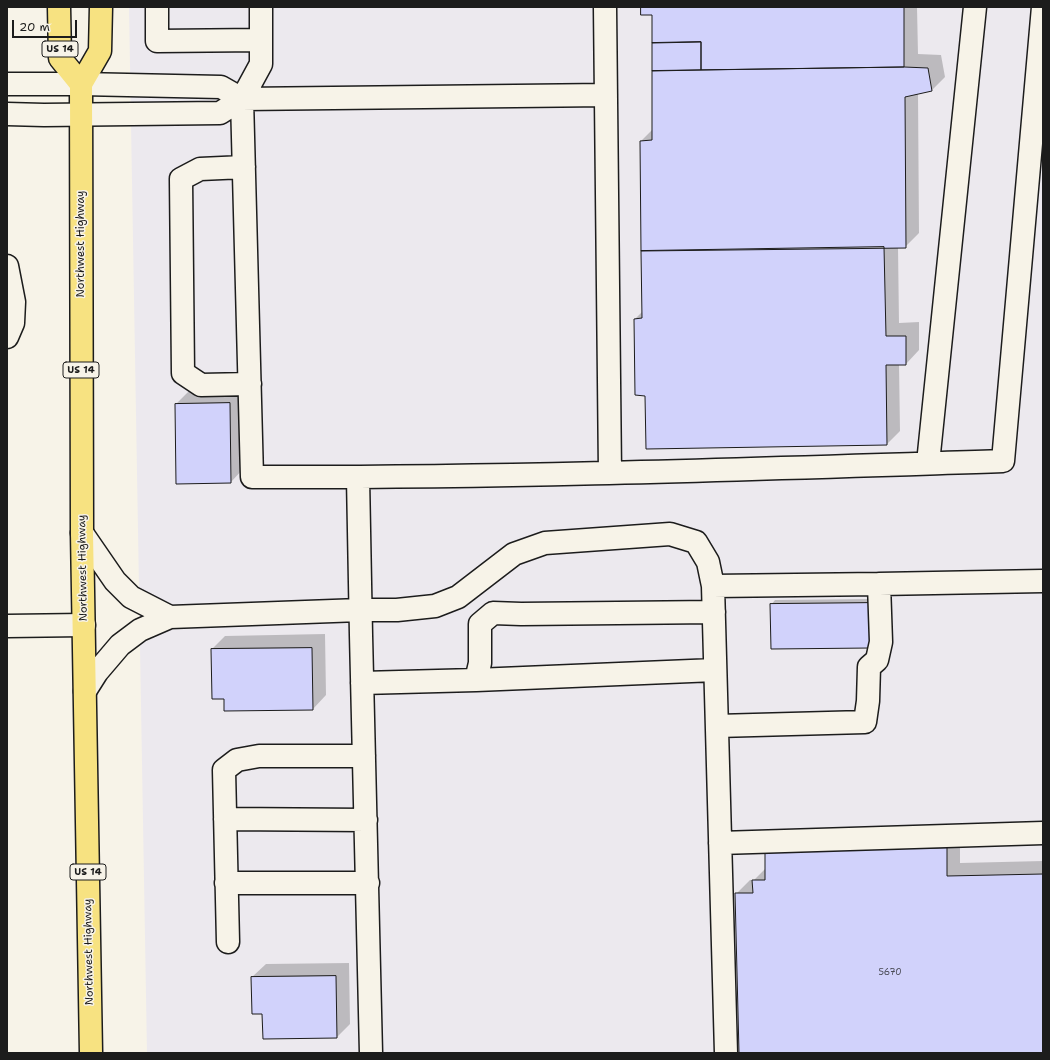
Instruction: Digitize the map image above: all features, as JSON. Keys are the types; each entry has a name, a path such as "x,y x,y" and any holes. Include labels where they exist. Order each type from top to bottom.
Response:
{"main road":[{"name":"US 14","path":"59,7 60,58 81,84"},
{"name":"Northwest Highway","path":"91,1053 82,534 81,84 100,51 101,7"}],"lane":[{"path":"156,7 157,41 261,40"},
{"path":"7,114 44,116 220,114 242,99 261,64 261,7"},
{"path":"605,7 610,473"},
{"path":"928,463 975,7"},
{"path":"242,99 252,477 358,478 610,473 1003,461 1043,7"},
{"path":"7,84 221,87 242,99 606,95"},
{"path":"244,167 200,169 181,179 183,373 201,385 250,384"},
{"path":"7,266 14,302 13,324 7,337"},
{"path":"358,478 371,1053"},
{"path":"82,534 115,581 131,597 170,617"},
{"path":"85,691 97,672 120,645 140,630 170,617 397,610 435,606 458,597 514,554 545,543 670,534 696,542 708,562 713,586 726,1053"},
{"path":"713,586 1043,581"},
{"path":"717,726 865,722 868,701 869,667 877,660 881,642 879,584"},
{"path":"476,680 480,663 480,624 493,613 714,612"},
{"path":"7,626 84,626"},
{"path":"362,683 716,670"},
{"path":"228,942 224,770 237,760 259,756 364,756"},
{"path":"225,819 366,820"},
{"path":"720,842 1043,833"},
{"path":"226,883 368,883"}],"shaded area":[{"path":"129,7 1043,7 1043,1053 147,1053"}],"building":[{"path":"641,7 904,7 904,67 701,70 701,42 652,43 652,15 641,15"},
{"path":"701,42 701,70 652,71 652,43"},
{"path":"904,67 928,68 932,91 905,97 906,248 641,251 640,141 652,140 652,71"},
{"path":"884,247 886,336 906,336 906,365 886,365 887,445 646,449 645,396 635,395 634,319 642,318 641,251"},
{"path":"230,403 231,483 176,484 175,404"},
{"path":"870,603 870,648 771,649 770,604"},
{"path":"312,648 313,710 224,711 224,699 212,699 211,649"},
{"path":"947,848 947,876 1043,874 1043,1053 739,1053 735,893 753,893 752,880 765,880 765,852"},
{"path":"336,976 337,1038 263,1039 262,1014 252,1014 251,977"}]}
